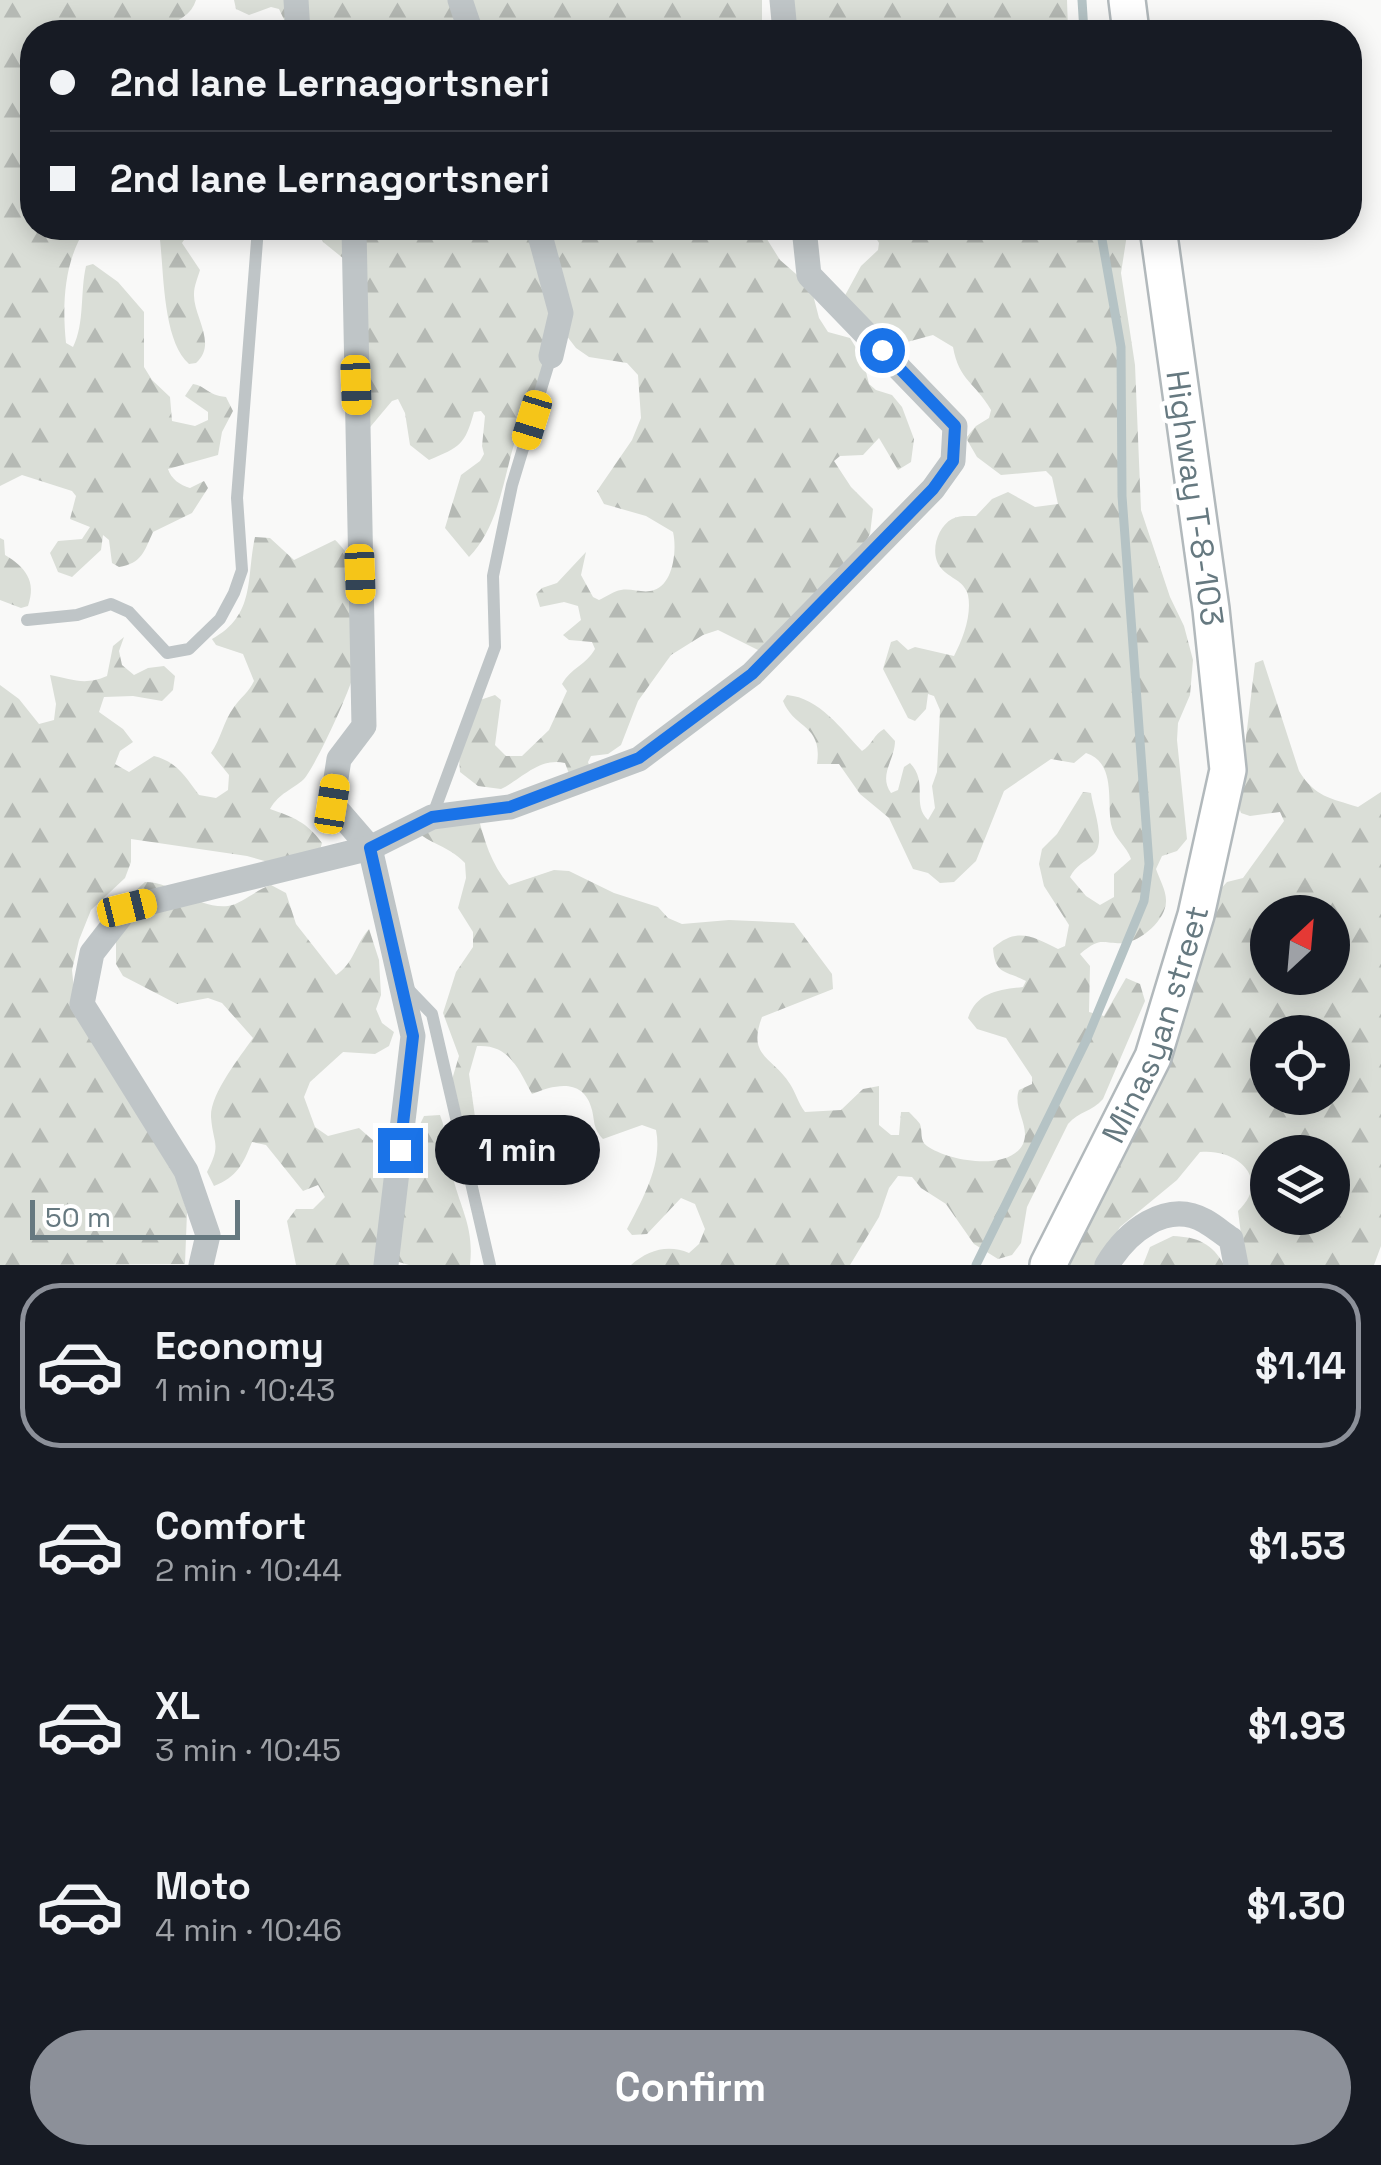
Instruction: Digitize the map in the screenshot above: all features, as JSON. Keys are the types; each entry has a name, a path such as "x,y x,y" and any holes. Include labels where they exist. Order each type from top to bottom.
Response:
{"street":[{"path":"354,240 364,726 339,759 332,804 370,848 413,1036 386,1265"},
{"path":"541,240 561,313 551,356"},
{"path":"201,1265 208,1235 186,1170 82,1004 92,954 127,908 370,848 432,817 510,807 639,758 752,674 933,489 953,461 955,426 808,275 805,240"},
{"name":"Highway T-8-103","path":"1160,240 1211,609 1228,770"},
{"name":"Minasyan street","path":"1048,1265 1152,1057 1196,915 1228,770"},
{"path":"1106,1265 1138,1228 1164,1214 1201,1218 1231,1240 1236,1265"}],"lane":[{"path":"27,620 76,615 111,604 130,612 167,653 189,649 220,618 242,570 237,498 257,240"},
{"path":"432,817 495,646 492,576 512,484 551,356"},
{"path":"400,981 432,1014 490,1265"}],"green space":[{"path":"0,0 196,0 187,14 177,20 20,20 20,240 80,240 66,283 66,343 73,347 77,338 86,266 93,264 118,282 144,312 144,367 170,397 172,421 195,426 208,420 208,412 185,396 193,384 226,397 233,411 222,432 218,455 168,469 183,485 190,488 204,481 208,488 192,513 153,532 133,563 119,567 112,563 109,540 103,535 101,550 72,577 58,572 50,553 58,541 82,539 90,527 70,519 76,496 72,491 22,475 0,486"},
{"path":"234,0 762,0 762,20 284,20 279,9 271,7 249,15 236,9"},
{"path":"773,0 1067,0 1068,20 783,20"},
{"path":"160,240 184,240 182,243 200,270 194,294 205,347 196,363 189,364 180,354 166,306"},
{"path":"768,240 780,260 811,287 819,318 828,332 850,338 863,359 869,384 892,395 902,407 914,439 911,462 898,470 879,438 863,455 840,456 834,461 851,487 873,509 870,534 862,548 760,651 718,630 671,655 638,701 621,745 608,754 591,756 588,762 593,778 572,782 565,763 556,762 539,766 501,789 478,786 460,772 459,757 480,700 495,695 501,700 495,745 506,756 522,756 549,730 567,691 562,684 595,649 592,642 569,640 563,635 581,620 578,606 564,602 540,607 536,594 557,583 586,552 581,575 593,597 599,600 621,590 654,590 670,573 675,547 673,532 646,516 604,504 597,491 632,440 641,418 638,375 627,363 589,357 566,335 525,413 494,517 469,557 445,528 461,475 484,454 485,416 481,411 474,412 460,444 429,460 410,445 405,413 398,399 366,432 349,263 323,242"},
{"path":"877,240 1126,240 1121,273 1135,365 1141,510 1193,660 1190,695 1178,723 1177,740 1187,839 1177,851 1162,856 1156,869 1166,900 1152,928 1131,941 1098,943 1080,954 1090,966 1089,1012 1104,1016 1126,978 1140,984 1145,1001 1103,1099 1068,1124 1027,1207 1021,1243 1012,1255 998,1259 974,1244 946,1204 921,1188 912,1177 898,1176 850,1265 631,1265 658,1250 689,1253 699,1244 705,1229 695,1204 681,1198 647,1234 632,1235 627,1229 654,1169 656,1130 642,1125 603,1139 583,1093 559,1086 532,1094 505,1053 488,1046 477,1046 469,1074 476,1124 470,1138 460,1127 451,1083 459,1056 443,1013 456,972 473,947 473,932 458,908 466,878 465,863 412,828 406,820 418,810 432,817 477,812 489,851 509,885 554,870 569,871 614,893 658,907 668,918 682,924 729,920 794,923 832,974 833,989 762,1017 758,1040 764,1055 790,1084 805,1112 841,1110 863,1089 879,1086 879,1125 891,1135 899,1135 901,1112 909,1112 920,1124 927,1146 949,1156 978,1161 1005,1158 1023,1144 1025,1130 1017,1097 1019,1090 1032,1084 1032,1077 1006,1038 977,1029 968,1018 983,998 997,991 1023,987 1026,981 999,967 993,948 1017,936 1032,937 1058,949 1065,946 1069,925 1044,886 1039,864 1042,849 1057,834 1083,792 1091,793 1099,842 1093,855 1070,877 1100,905 1114,897 1114,874 1131,859 1111,824 1106,774 1096,758 1086,753 1074,763 1051,759 1004,791 976,861 954,882 940,883 928,873 913,869 889,818 860,794 839,764 817,764 816,741 783,701 787,695 799,697 820,708 862,751 884,729 895,741 887,786 891,793 898,790 904,767 910,763 916,771 921,807 928,820 935,808 932,786 937,772 940,710 934,696 928,694 926,709 915,721 908,718 883,669 891,642 897,640 908,650 915,647 954,656 966,627 969,603 963,586 937,562 936,541 947,523 958,517 976,516 992,499 1008,492 1035,507 1058,504 1052,477 1046,471 1001,475 977,457 966,438 989,418 991,410 963,374 953,347 933,335 896,345 874,341 842,301 879,243"},
{"path":"255,537 270,538 294,560 335,540 345,551 351,573 358,636 356,669 310,770 270,809 311,830 322,843 318,857 275,864 247,856 131,839 131,862 125,878 91,910 72,970 75,1000 161,1126 187,1212 185,1264 0,1265 0,685 19,699 39,724 54,720 56,704 50,675 85,681 107,676 113,646 124,637 119,651 122,665 134,675 164,666 175,676 173,690 162,701 104,697 99,712 123,729 133,742 120,751 115,764 129,772 154,756 180,771 199,795 216,798 228,790 229,775 211,753 230,713 254,681 243,654 216,645 212,639 236,619 243,607"},
{"path":"0,538 4,540 5,555 30,582 28,606 21,608 0,600"},
{"path":"1263,660 1299,771 1311,786 1358,807 1381,792 1381,1246 1374,1265 1245,1265 1238,1211 1250,1194 1250,1235 1350,1235 1350,1135 1250,1135 1250,1175 1237,1160 1200,1152 1177,1180 1120,1227 1097,1265 1070,1265 1216,894 1227,882 1243,878 1284,821 1280,812 1250,816 1241,813 1238,804 1255,663"},
{"path":"145,882 216,906 233,905 271,885 286,893 296,924 336,975 347,965 369,929 379,960 381,995 376,1009 382,1023 394,1032 389,1046 375,1054 343,1052 310,1082 304,1097 315,1127 328,1136 359,1128 384,1150 399,1152 411,1143 424,1116 440,1115 469,1230 470,1265 409,1265 392,1260 376,1265 296,1265 287,1221 296,1209 313,1209 325,1197 318,1185 303,1191 266,1145 252,1142 238,1169 214,1186 207,1172 215,1149 212,1108 227,1076 253,1038 222,1003 208,998 177,1004 123,976 116,964 116,934 133,893"},
{"path":"1173,1236 1203,1243 1224,1265 1143,1265 1150,1247"}],"waterway":[{"path":"1082,0 1083,20"},
{"path":"976,1265 1086,1041 1144,901 1149,864 1122,496 1121,347 1102,240"}],"route":[{"path":"400,1150 413,1036 370,848 432,817 510,807 639,758 752,674 933,489 953,461 955,426 882,350"}]}
